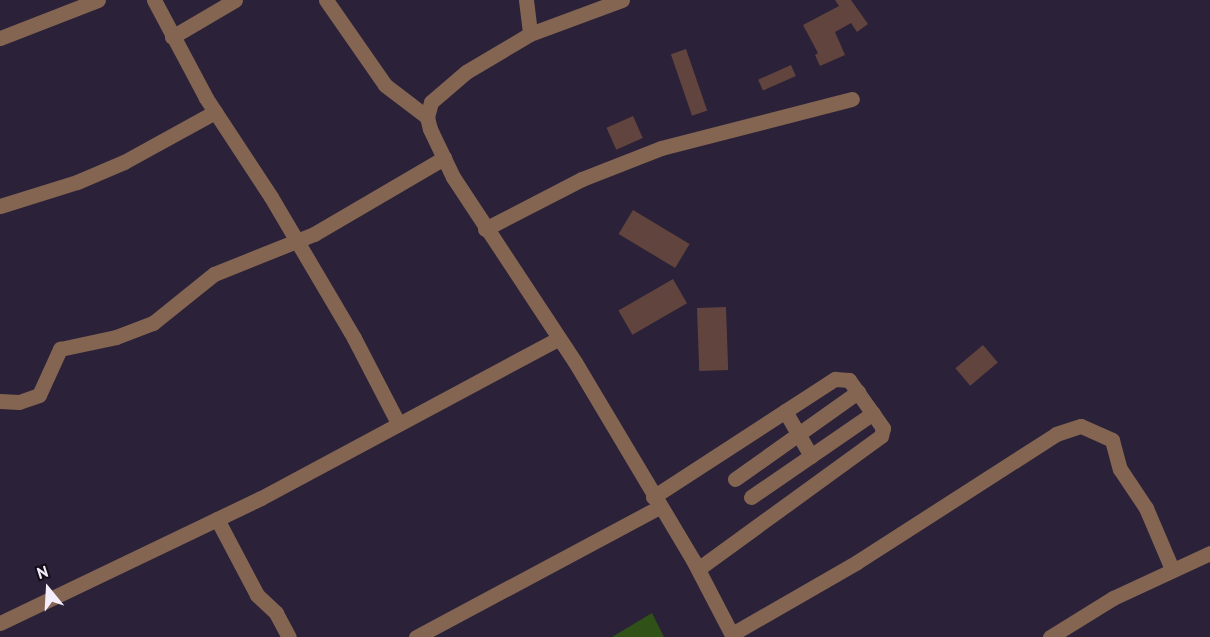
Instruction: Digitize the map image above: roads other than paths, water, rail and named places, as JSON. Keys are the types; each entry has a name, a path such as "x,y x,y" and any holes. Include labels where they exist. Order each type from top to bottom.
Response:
{"street":[{"path":"0,38 98,0"},
{"path":"154,0 172,37 215,112 298,242 398,423"},
{"path":"172,37 235,0"},
{"path":"326,0 386,85 427,117 444,158 485,229 559,338 698,569 732,635 856,562 1056,434 1081,426 1097,430 1112,440 1120,469 1146,508 1172,570"},
{"path":"526,0 530,34"},
{"path":"427,117 431,102 466,72 530,34 622,0"},
{"path":"485,229 582,179 661,148 852,99"},
{"path":"0,206 77,182 124,162 215,112"},
{"path":"0,401 19,402 39,395 60,349 137,330 153,323 214,274 298,242 444,158"},
{"path":"0,623 217,519 559,338"},
{"path":"416,637 656,502 785,411 842,377 858,392 883,428 881,436 698,569"},
{"path":"735,478 858,392"},
{"path":"785,411 811,456"},
{"path":"751,497 873,413"},
{"path":"217,519 257,596 276,613 290,637"},
{"path":"1050,637 1113,598 1210,553"}]}
